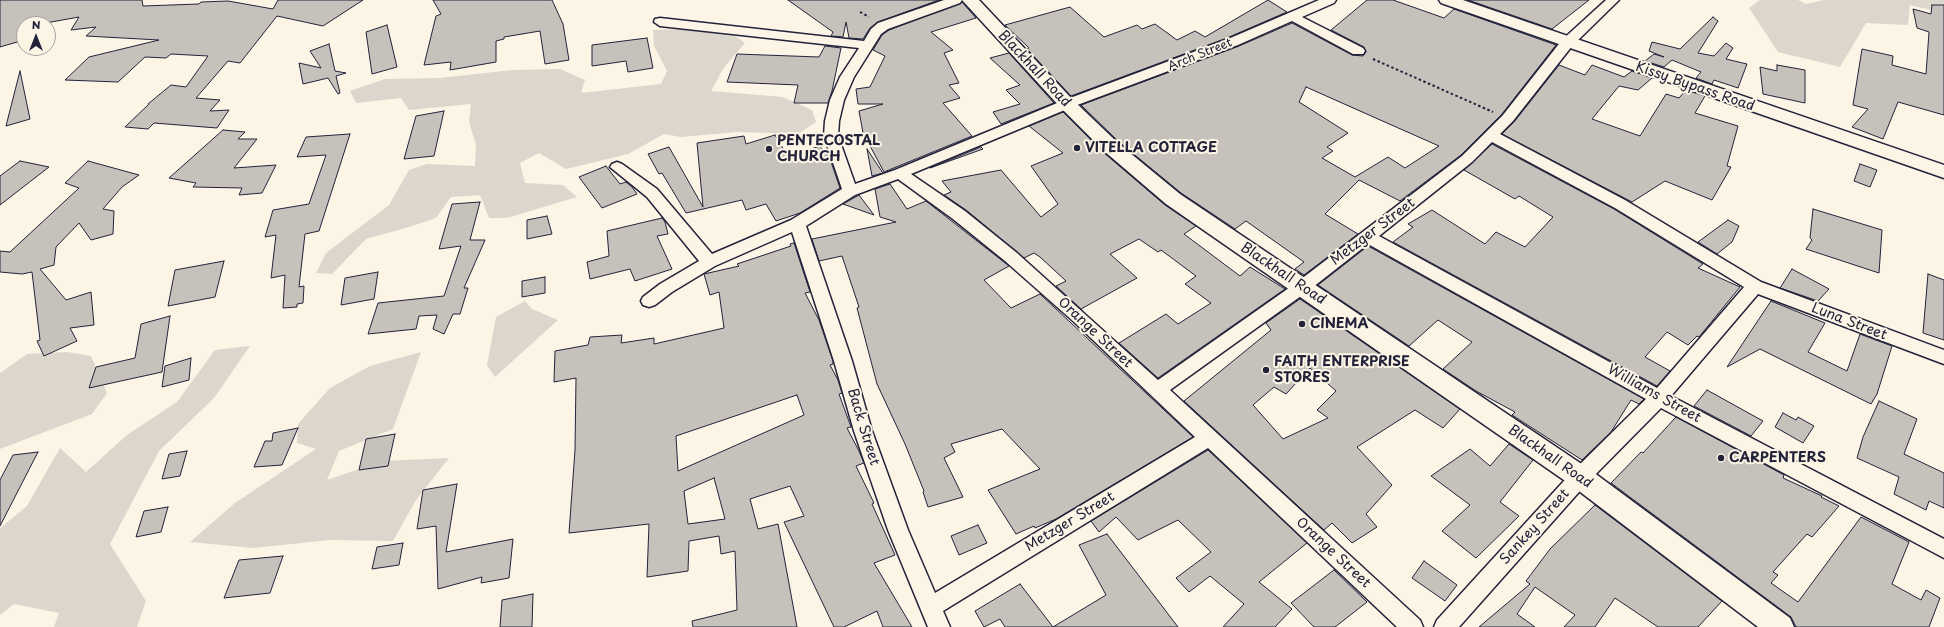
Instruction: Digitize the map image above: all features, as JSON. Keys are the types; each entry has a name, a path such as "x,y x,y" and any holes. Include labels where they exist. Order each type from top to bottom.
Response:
{"street":[{"path":"850,191 831,136 832,121 837,100 847,77 882,26 956,0"},
{"name":"Blackhall Road","path":"970,0 1067,104 1111,148 1173,199 1580,477 1780,627"},
{"name":"Arch Street","path":"1067,104 1170,67 1293,17 1330,0"},
{"name":"Kissy Bypass Road","path":"1447,0 1566,45 1944,172"},
{"name":"Metzger Street","path":"1156,390 1302,287 1429,190 1492,136 1566,45 1613,0"},
{"path":"1293,17 1358,51"},
{"path":"660,22 868,45"},
{"path":"649,301 666,288 709,262 798,224 850,191 900,173 1067,104"},
{"name":"Luna Street","path":"1492,136 1620,204 1755,286 1944,357"},
{"path":"617,167 652,193 709,262"},
{"name":"Orange Street","path":"900,173 959,215 1011,257 1079,317 1412,627"},
{"name":"Back Street","path":"798,224 843,361 863,431 898,530 939,627"},
{"name":"Williams Street","path":"1367,236 1659,398 1944,549"},
{"name":"Sankey Street","path":"1445,627 1580,477 1659,398 1755,286"},
{"name":"Metzger Street","path":"930,607 1209,438"}],"path":[{"path":"1358,51 1412,77 1508,118"}],"shaded area":[{"path":"1760,0 1798,0 1806,4 1824,0 1944,0 1944,13 1910,5 1908,25 1866,23 1840,67 1778,52 1749,8"},
{"path":"678,29 735,36 745,43 723,69 711,91 783,97 812,110 816,122 798,134 738,132 681,137 664,134 628,154 566,169 539,153 520,163 525,183 563,185 577,197 507,218 489,218 480,195 451,197 436,218 366,239 332,274 316,273 326,253 389,205 409,170 427,164 475,166 476,145 469,122 471,104 409,110 401,98 356,103 350,91 385,79 439,78 513,70 560,69 585,80 581,93 661,84 667,71 654,46 653,30"},
{"path":"525,301 532,309 558,320 495,377 487,365 496,317"},
{"path":"250,346 214,398 159,451 110,544 146,601 137,627 54,627 59,613 14,604 0,615 0,528 27,506 60,448 86,472 127,435 177,402 215,350"},
{"path":"67,352 91,356 107,393 92,414 0,449 0,373 27,354"},
{"path":"421,352 393,429 339,451 327,480 383,461 449,458 416,500 393,541 330,540 253,548 190,542 235,503 316,449 297,443 298,424 330,388 370,366"}],"building":[{"path":"0,0 142,0 143,6 199,4 201,2 228,1 273,9 278,0 363,0 323,26 277,16 240,63 228,61 196,98 220,100 210,111 229,110 217,128 154,123 148,129 125,127 148,104 171,85 186,87 208,56 171,54 166,58 145,57 118,82 65,80 89,57 159,40 86,36 96,27 71,30 79,17 56,21 56,16 16,16 16,42 0,47"},
{"path":"433,0 552,0 563,24 569,60 545,64 540,31 504,37 504,39 496,41 496,62 450,70 451,62 424,65 436,16 441,14"},
{"path":"788,0 939,0 878,22 870,28 863,39 849,38 846,22 843,37 831,36 833,32"},
{"path":"1268,0 1287,12 1227,38 1071,96 1027,49 1029,48 1005,25 1070,7 1104,37 1137,25 1142,29 1155,24 1177,40 1195,31 1205,37"},
{"path":"1367,0 1393,0 1444,18 1454,9 1556,45 1502,114 1461,155 1400,201 1359,180 1325,214 1358,234 1304,275 1295,269 1304,262 1246,221 1235,229 1181,193 1119,142 1081,105 1239,46 1292,23 1352,55 1363,56 1366,52 1364,47 1331,30","holes":["1306,87 1439,146 1405,168 1388,157 1355,177 1322,158 1333,151 1327,147 1348,133 1299,102"]},
{"path":"1468,0 1589,0 1552,29"},
{"path":"962,2 976,18 931,32 953,50 944,53 959,83 949,85 960,98 943,103 972,136 884,172 863,133 859,111 883,104 858,104 856,89 870,87 885,56 873,50 882,35 889,30"},
{"path":"1932,5 1944,5 1944,115 1898,102 1883,139 1852,127 1868,109 1853,105 1862,49 1893,56 1892,65 1926,74 1929,32 1917,28 1913,9 1931,14"},
{"path":"1713,17 1718,21 1698,53 1714,56 1726,43 1733,48 1726,59 1747,64 1738,88 1714,80 1712,84 1696,78 1701,72 1672,60 1664,67 1645,61 1654,54 1664,57 1649,51 1652,42 1680,49"},
{"path":"387,25 397,67 372,74 366,32"},
{"path":"647,38 653,68 628,72 626,61 592,66 592,45"},
{"path":"329,44 335,71 346,73 336,76 340,93 338,94 328,78 303,84 299,63 321,68 310,51"},
{"path":"825,46 841,48 828,103 794,103 798,85 727,82 737,54 819,57"},
{"path":"1009,53 1054,103 1001,124 993,112 1020,104 1006,90 1020,85 990,58"},
{"path":"1559,65 1585,75 1592,65 1624,77 1632,71 1652,78 1638,90 1619,86 1592,119 1640,136 1666,94 1679,98 1686,90 1705,96 1695,113 1738,126 1727,166 1731,167 1712,200 1665,181 1632,202 1502,134 1514,122"},
{"path":"1777,65 1805,70 1805,103 1763,94 1760,67 1777,71"},
{"path":"20,71 30,119 6,126"},
{"path":"444,111 434,156 404,159 416,116"},
{"path":"1063,112 1103,152 1165,205 1196,226 1184,234 1240,276 1250,267 1285,289 1158,378 1119,343 1166,314 1178,324 1211,303 1185,284 1196,276 1161,250 1158,252 1139,239 1110,254 1137,278 1081,309 1056,286 1066,281 1040,257 1034,253 1024,258 966,210 944,195 951,192 942,181 1001,170 1041,217 1058,204 1031,166 1063,153 1029,126"},
{"path":"223,130 245,132 238,139 257,139 234,168 276,165 262,193 239,195 242,188 193,187 196,183 169,178"},
{"path":"350,134 319,231 305,234 299,287 304,286 303,303 297,304 297,307 283,308 285,275 271,278 276,235 265,237 273,210 309,204 326,155 297,157 306,137"},
{"path":"775,135 788,157 820,146 830,159 840,188 800,213 776,221 766,204 746,210 742,200 686,213 662,173 659,174 648,154 669,147 703,207 697,143 744,136 746,144"},
{"path":"1492,144 1614,209 1703,264 1698,268 1740,287 1699,337 1697,336 1688,345 1667,332 1645,357 1670,371 1657,386 1393,242 1413,227 1408,224 1432,210 1485,244 1496,232 1525,247 1553,217 1519,196 1515,199 1464,170"},
{"path":"981,147 983,149 930,168"},
{"path":"867,149 883,173 872,176"},
{"path":"20,161 49,167 0,205 0,176"},
{"path":"88,161 139,175 122,187 103,209 114,211 113,234 91,240 79,223 56,247 54,265 40,269 66,300 91,292 94,325 70,328 77,341 44,356 37,341 40,340 32,272 22,274 0,272 0,251 10,252 79,188 65,183"},
{"path":"1860,164 1877,170 1870,187 1854,181"},
{"path":"606,166 620,184 626,182 637,194 602,208 579,177"},
{"path":"890,184 907,209 926,201 1009,266 984,280 1011,308 1040,294 1193,437 1056,519 1016,534 988,490 1040,469 1002,429 951,444 955,452 944,458 963,497 928,507 923,492 924,491 905,444 877,384 857,308 859,307 842,256 819,261 812,239 896,222 880,217 875,189"},
{"path":"859,195 874,215 843,204"},
{"path":"480,202 470,240 485,240 464,288 468,288 460,314 453,314 444,334 433,329 437,315 419,316 416,329 368,334 378,303 444,296 461,246 439,249 452,204"},
{"path":"1813,209 1882,230 1879,273 1806,249 1812,240 1810,238"},
{"path":"547,216 552,234 527,239 527,220"},
{"path":"662,218 665,222 668,234 657,236 672,269 635,281 630,269 590,279 587,262 609,256 607,231"},
{"path":"1728,220 1739,226 1732,242 1717,254 1698,242"},
{"path":"794,243 810,292 805,293 819,320 833,361 833,364 830,365 838,380 842,393 839,394 851,427 847,428 864,463 856,466 874,503 872,504 895,555 874,563 912,627 883,627 877,611 844,627 834,627 784,522 804,516 790,486 750,499 758,529 778,524 797,627 693,627 692,621 737,610 735,551 721,554 719,536 689,541 688,571 647,577 649,524 569,533 575,450 576,378 554,382 555,351 588,345 590,337 622,335 621,343 654,338 654,344 724,328 719,292 710,295 704,274 739,266 737,264 791,246 790,244","holes":["797,395 804,415 678,471 676,436","714,478 725,519 688,524 684,491"]},
{"path":"1368,246 1644,399 1639,404 1631,400 1611,432 1582,460 1512,415 1515,412 1476,391 1443,369 1472,342 1438,320 1409,346 1318,285"},
{"path":"224,261 215,297 168,306 175,270"},
{"path":"1792,269 1829,289 1818,301 1780,288"},
{"path":"378,272 374,299 341,305 345,278"},
{"path":"1928,274 1944,280 1944,340 1923,333"},
{"path":"545,277 545,293 522,297 522,281"},
{"path":"1300,299 1460,409 1443,428 1415,410 1357,447 1392,485 1366,514 1377,527 1352,543 1332,523 1324,530 1184,401 1271,330 1266,323","holes":["1310,368 1336,391 1317,410 1328,418 1283,439 1253,405 1274,387 1286,394"]},
{"path":"1771,301 1825,323 1808,352 1847,371 1860,334 1892,346 1877,394 1871,404 1760,349 1727,367"},
{"path":"170,316 162,372 89,388 96,367 135,358 141,324"},
{"path":"191,358 189,380 162,387 165,366"},
{"path":"1707,390 1763,421 1751,436 1694,406"},
{"path":"1879,401 1917,419 1904,454 1944,473 1944,508 1929,501 1926,510 1894,494 1899,477 1857,458 1863,437"},
{"path":"1783,413 1796,420 1798,417 1814,426 1803,443 1775,427"},
{"path":"1676,417 1784,475 1783,478 1822,496 1821,497 1839,506 1812,537 1807,534 1773,572 1778,575 1771,583 1798,602 1861,517 1909,542 1892,584 1921,600 1926,590 1940,598 1929,627 1796,627 1791,617 1611,483 1641,452 1643,453"},
{"path":"298,428 282,465 254,467 265,441 272,441 273,433"},
{"path":"395,434 388,466 359,470 366,439"},
{"path":"1509,444 1533,460 1500,502 1519,516 1476,558 1442,531 1470,505 1431,476 1470,449 1490,466"},
{"path":"1208,450 1307,543 1259,582 1292,609 1275,627 1223,627 1244,604 1210,576 1189,592 1176,578 1211,552 1178,520 1138,540 1116,517 1099,532 1091,521"},
{"path":"187,451 180,476 162,479 169,454"},
{"path":"38,452 0,526 0,480 13,455"},
{"path":"457,484 446,552 513,539 509,578 481,583 482,577 438,589 436,526 417,529 423,490"},
{"path":"1595,505 1722,601 1698,627 1658,627 1615,598 1595,627 1564,627 1575,615 1535,587 1517,614 1535,627 1479,627 1530,584 1526,581 1550,549"},
{"path":"168,507 161,532 136,537 144,511"},
{"path":"978,525 987,543 959,555 951,536"},
{"path":"1107,534 1178,627 1053,627 1106,595 1079,545"},
{"path":"403,543 399,565 372,569 377,547"},
{"path":"283,556 270,593 224,598 239,560"},
{"path":"1424,561 1457,585 1445,601 1412,578"},
{"path":"1334,570 1367,602 1335,627 1314,627 1291,603"},
{"path":"1020,584 1053,627 1005,627 1000,619 984,627 975,611"},
{"path":"533,594 532,627 500,627 502,600"}],"place":[{"name":"VITELLA COTTAGE","path":"1077,148"},
{"name":"PENTECOSTAL CHURCH","path":"769,149"},
{"name":"CINEMA","path":"1302,324"},
{"name":"FAITH ENTERPRISE STORES","path":"1266,370"},
{"name":"CARPENTERS","path":"1721,458"}]}
